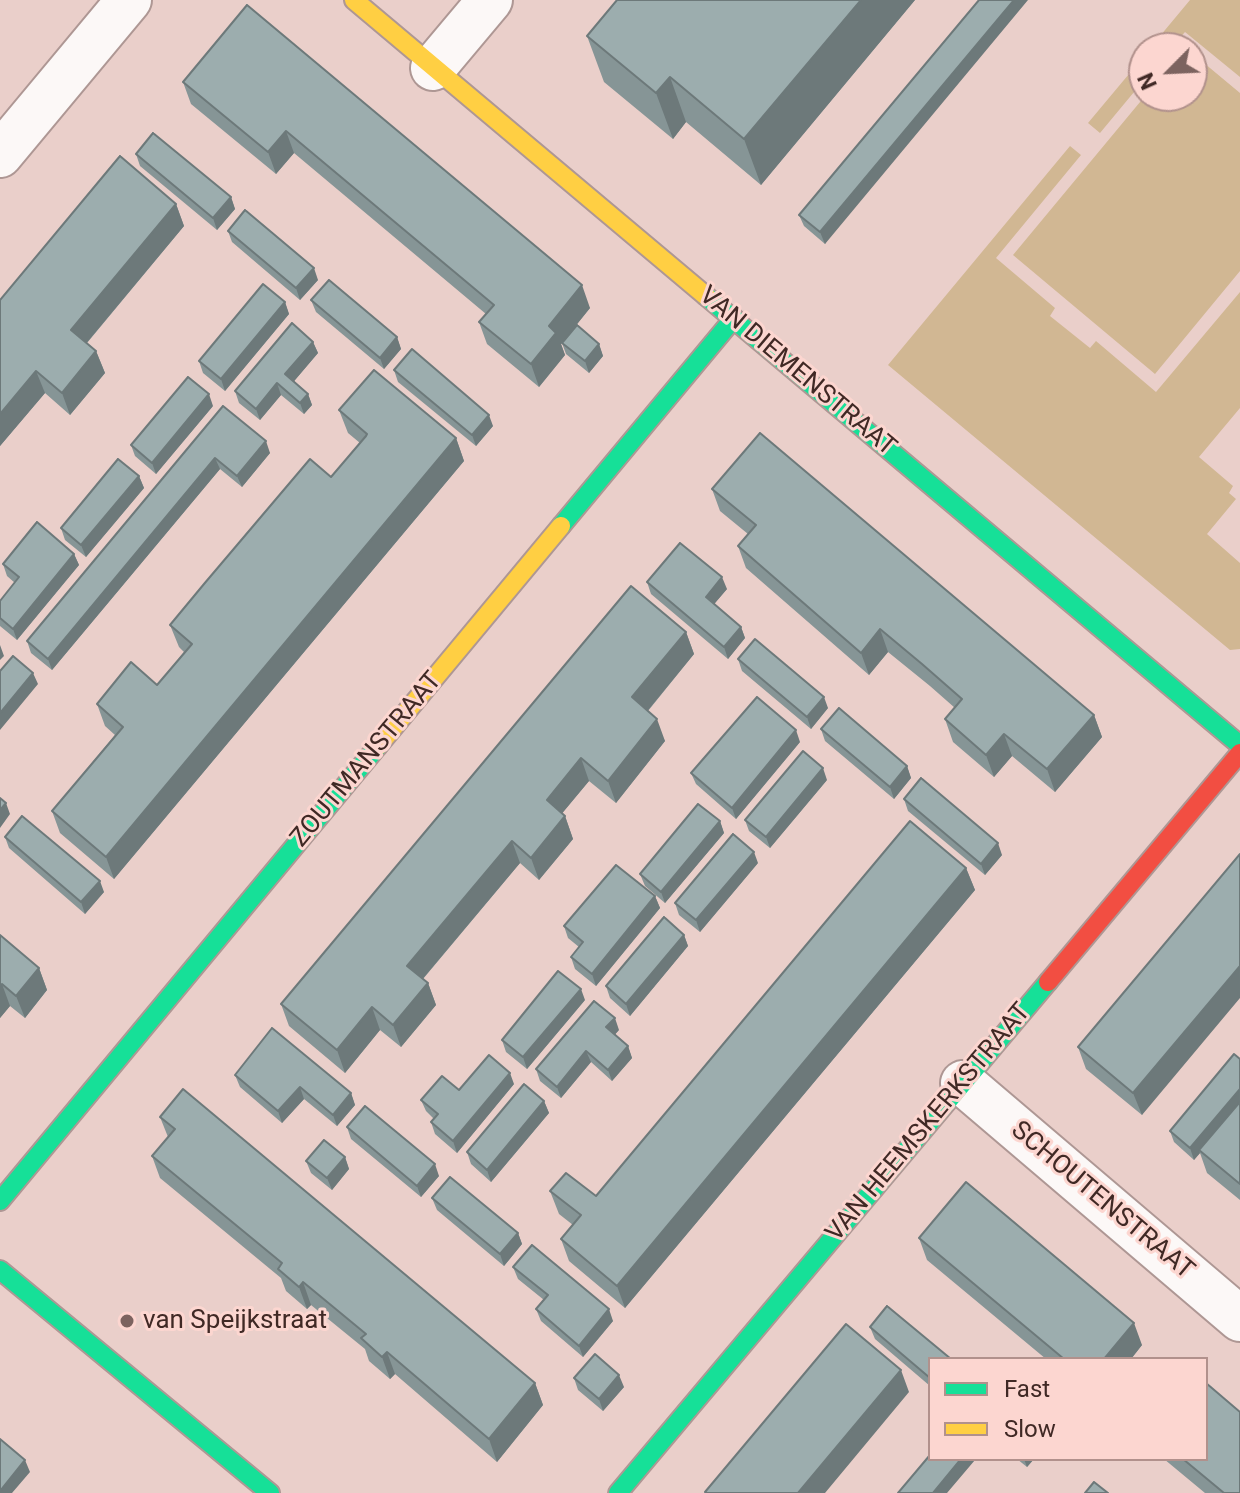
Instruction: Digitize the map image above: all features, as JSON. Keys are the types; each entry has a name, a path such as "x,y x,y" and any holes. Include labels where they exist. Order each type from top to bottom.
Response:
{"street":[{"path":"0,155 129,0"},
{"name":"VAN DIEMENSTRAAT","path":"354,0 1240,745"},
{"path":"433,68 490,0"},
{"name":"ZOUTMANSTRAAT","path":"0,1201 734,318"},
{"name":"VAN HEEMSKERKSTRAAT","path":"618,1493 1240,753"},
{"name":"SCHOUTENSTRAAT","path":"963,1083 1240,1319"},
{"path":"0,1270 270,1493"}],"shaded area":[{"path":"1190,0 1240,0 1240,77 1208,51 1208,32 1163,32"},
{"path":"1208,66 1240,93 1240,271 1155,374 1013,255 1132,112 1208,112"},
{"path":"1128,75 1128,99 1100,133 1088,123"},
{"path":"1070,146 1081,155 996,258 1055,308 1050,316 1090,348 1096,341 1156,392 1240,292 1240,408 1199,457 1233,486 1229,493 1236,499 1207,534 1240,563 1240,649 1230,650 888,365"}],"building":[{"path":"617,0 861,0 744,139 670,77 656,93 587,36"},
{"path":"979,0 1014,0 820,232 799,215"},
{"path":"247,5 582,285 549,326 556,333 531,364 479,322 494,305 286,131 268,152 183,82"},
{"path":"153,133 231,197 213,218 136,154"},
{"path":"120,156 176,204 71,330 96,351 62,393 36,371 0,414 0,300"},
{"path":"245,210 314,268 296,288 228,231"},
{"path":"329,280 397,337 380,358 311,300"},
{"path":"263,284 285,302 221,379 199,361"},
{"path":"292,323 313,342 285,374 308,394 300,403 277,383 256,409 235,391"},
{"path":"577,325 599,344 585,361 562,343"},
{"path":"412,349 489,415 472,435 394,370"},
{"path":"374,370 456,438 106,857 52,811 123,727 97,704 131,662 157,685 192,644 170,625 204,584 310,459 331,477 366,436 339,410"},
{"path":"188,377 209,394 152,463 131,445"},
{"path":"223,406 266,441 237,476 215,458 48,659 27,641"},
{"path":"760,433 1094,715 1047,769 1004,734 986,755 945,719 962,699 922,664 880,629 861,653 738,546 756,525 712,489"},
{"path":"118,459 139,476 81,545 61,528"},
{"path":"37,522 74,554 13,629 0,618 0,601 19,577 3,564"},
{"path":"680,543 722,577 706,597 741,627 724,647 647,582"},
{"path":"631,586 686,632 632,697 657,719 608,781 581,758 547,800 565,816 531,858 512,841 407,966 428,983 393,1025 372,1007 337,1050 281,1004"},
{"path":"755,639 824,697 807,717 738,659"},
{"path":"13,656 33,673 0,713 0,671"},
{"path":"757,697 796,730 732,808 691,773"},
{"path":"839,708 907,766 890,787 821,729"},
{"path":"803,751 823,768 766,837 745,820"},
{"path":"921,778 998,843 981,864 904,799"},
{"path":"698,804 720,821 661,892 640,874"},
{"path":"22,816 100,881 81,902 5,837"},
{"path":"910,821 966,868 617,1286 561,1239 581,1215 550,1191 566,1173 596,1196"},
{"path":"733,834 754,852 696,920 675,903"},
{"path":"1240,854 1240,966 1133,1093 1078,1047"},
{"path":"616,865 655,896 592,974 571,957 583,942 564,926"},
{"path":"664,917 684,935 626,1004 606,986"},
{"path":"0,935 39,968 16,996 2,984 0,986"},
{"path":"558,971 581,989 523,1057 502,1040"},
{"path":"594,1001 615,1018 606,1027 628,1046 608,1070 586,1051 557,1087 536,1069"},
{"path":"272,1028 351,1093 333,1115 300,1087 278,1111 235,1075"},
{"path":"1234,1054 1240,1059 1240,1089 1190,1148 1170,1131"},
{"path":"489,1055 510,1073 453,1141 431,1122 438,1114 421,1100 442,1076 459,1090"},
{"path":"524,1084 544,1101 487,1170 467,1152"},
{"path":"183,1089 535,1383 489,1439 387,1352 382,1357 361,1338 366,1334 303,1282 299,1287 278,1269 282,1263 152,1156 175,1129 160,1117"},
{"path":"1240,1102 1240,1184 1199,1150"},
{"path":"365,1106 435,1164 417,1186 347,1127"},
{"path":"324,1140 345,1157 327,1178 306,1161"},
{"path":"450,1177 518,1233 500,1254 432,1198"},
{"path":"966,1182 1134,1323 1106,1357 1062,1357 919,1238"},
{"path":"532,1245 609,1309 579,1346 536,1309 548,1295 513,1267"},
{"path":"887,1306 949,1357 928,1357 928,1376 870,1327"},
{"path":"846,1324 901,1370 798,1493 705,1492"},
{"path":"595,1354 619,1375 599,1399 574,1378"},
{"path":"1208,1385 1240,1412 1240,1493 1224,1493 1185,1461 1208,1461"},
{"path":"0,1439 25,1460 0,1491"},
{"path":"928,1457 928,1461 959,1461 933,1493 898,1493"},
{"path":"1094,1482 1108,1493 1085,1493"}],"traffic: fast":[{"path":"706,296 1240,745"},
{"path":"561,526 734,318"},
{"path":"0,1201 378,746"},
{"path":"618,1493 1048,982"},
{"path":"0,1270 270,1493"}],"traffic: slow":[{"path":"354,0 706,296"},
{"path":"378,746 561,526"}],"traffic: jam":[{"path":"1048,982 1240,753"}],"place":[{"name":"van Speijkstraat","path":"127,1321"}]}
